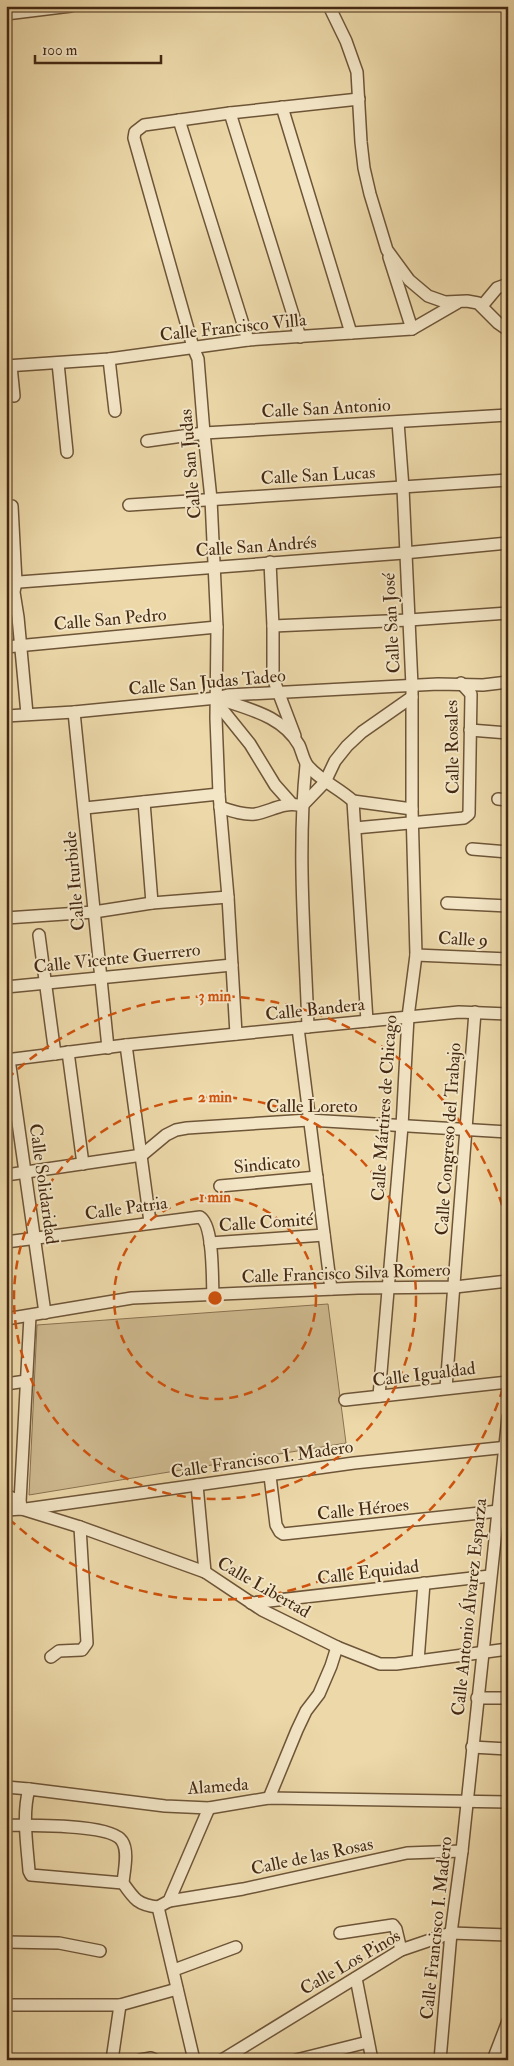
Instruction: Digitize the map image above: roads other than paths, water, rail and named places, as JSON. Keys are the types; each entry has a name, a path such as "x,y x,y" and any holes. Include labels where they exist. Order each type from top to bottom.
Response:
{"street":[{"path":"6,14 71,6"},
{"path":"329,6 358,72 364,168 370,194 412,328"},
{"path":"248,340 179,120 282,106 359,99"},
{"path":"282,106 351,333"},
{"path":"230,113 300,337"},
{"name":"Calle San Judas","path":"179,120 144,124 135,132 134,138 198,359 215,566 219,794 228,897 236,1034"},
{"path":"387,250 418,289 437,300 457,303 473,301 482,306 498,323 508,330"},
{"path":"482,306 497,288 508,284"},
{"name":"Calle Francisco Villa","path":"9,366 109,359 248,340 412,328 457,303"},
{"path":"109,359 115,411"},
{"path":"58,363 67,452"},
{"path":"9,366 14,396"},
{"name":"Calle San Antonio","path":"147,441 204,434 508,415"},
{"name":"Calle San José","path":"398,422 403,488 404,553 412,692 413,823"},
{"name":"Calle San Lucas","path":"129,505 508,480"},
{"path":"12,506 11,583 18,618 19,646 27,714"},
{"name":"Calle San Andrés","path":"11,583 404,553 508,543"},
{"path":"270,562 273,678 306,765 325,782 344,792 353,801 412,809"},
{"path":"273,626 409,620 508,613"},
{"name":"Calle San Pedro","path":"6,647 217,627"},
{"name":"Calle San Judas Tadeo","path":"6,716 217,701 228,695 278,692 412,692 461,683 483,685 508,682"},
{"name":"Calle Rosales","path":"413,823 464,818 469,814 471,694 461,683"},
{"path":"471,694 483,685"},
{"path":"220,807 240,813 257,814 296,804 325,782 335,761 362,732 412,692"},
{"path":"217,701 267,715 277,721 298,744"},
{"path":"217,701 250,744 275,785 296,804"},
{"name":"Calle Iturbide","path":"74,712 108,1048"},
{"path":"470,730 508,733"},
{"path":"306,765 296,804 301,841 303,1027 310,1120 331,1290"},
{"path":"85,808 219,794"},
{"path":"353,801 367,1021"},
{"path":"144,802 152,904"},
{"path":"355,826 413,823"},
{"name":"Calle Mártires de Chicago","path":"379,1396 402,1126 408,1017 416,955 413,823"},
{"path":"472,849 508,852"},
{"path":"6,918 94,912 228,897"},
{"path":"447,903 508,906"},
{"path":"39,935 55,1054"},
{"name":"Calle 9","path":"416,955 508,959"},
{"name":"Calle Vicente Guerrero","path":"6,987 232,964"},
{"name":"Calle Bandera","path":"8,1060 68,1052 408,1017 475,1012 508,1014"},
{"name":"Calle Congreso del Trabajo","path":"446,1388 475,1012"},
{"path":"126,1046 150,1222"},
{"path":"68,1052 83,1164"},
{"name":"Calle Solidaridad","path":"8,1060 45,1313"},
{"name":"Calle Loreto","path":"142,1155 152,1145 176,1130 310,1120 508,1132"},
{"path":"6,1175 142,1155"},
{"name":"Sindicato","path":"220,1186 318,1177"},
{"name":"Calle Patria","path":"6,1242 200,1217 204,1220 210,1243 214,1295"},
{"name":"Calle Comité","path":"210,1243 324,1235"},
{"name":"Calle Francisco Silva Romero","path":"6,1319 132,1298 455,1287 508,1281"},
{"path":"21,1506 30,1316"},
{"path":"6,1384 26,1381"},
{"name":"Calle Igualdad","path":"345,1400 508,1382"},
{"name":"Calle Antonio Álvarez Esparza","path":"467,1801 490,1576 502,1511 508,1417"},
{"name":"Calle Francisco I. Madero","path":"21,1506 270,1476 354,1463 506,1447"},
{"name":"Calle Héroes","path":"270,1476 276,1525 277,1529 283,1534 502,1511"},
{"path":"197,1485 205,1572"},
{"path":"6,1495 21,1506"},
{"name":"Calle Libertad","path":"6,1510 21,1506 205,1572 262,1610 337,1647 380,1664 396,1664 508,1649"},
{"path":"51,1657 62,1650 82,1650 87,1643 80,1527"},
{"name":"Calle Equidad","path":"251,1603 490,1576"},
{"path":"418,1661 424,1583"},
{"path":"269,1798 297,1730 306,1711 318,1694 331,1666 337,1647"},
{"path":"477,1698 508,1698"},
{"path":"472,1747 508,1749"},
{"name":"Alameda","path":"6,1787 165,1806 209,1808 269,1798 508,1802"},
{"path":"29,1789 26,1798 26,1826 29,1871 31,1875 123,1883"},
{"name":"Calle Francisco I. Madero","path":"440,2060 451,1933 467,1801"},
{"path":"169,1901 209,1808"},
{"path":"6,1825 82,1827 116,1835 124,1843 123,1883 138,1902 158,1907 194,2060"},
{"name":"Calle de las Rosas","path":"158,1907 169,1901 243,1889 407,1853 462,1851"},
{"path":"340,1932 393,1925 396,1929 401,1950"},
{"name":"Calle Los Pinos","path":"222,2060 401,1950 451,1933 508,1935"},
{"path":"6,1942 59,1943 100,1951"},
{"path":"174,1970 236,1947"},
{"path":"356,1978 372,2060"},
{"path":"6,2005 120,2006 177,1989"},
{"path":"112,2060 120,2006"},
{"path":"493,2060 508,2021"},
{"path":"296,2060 368,2042"},
{"path":"140,2060 151,2058 155,2060"}]}
